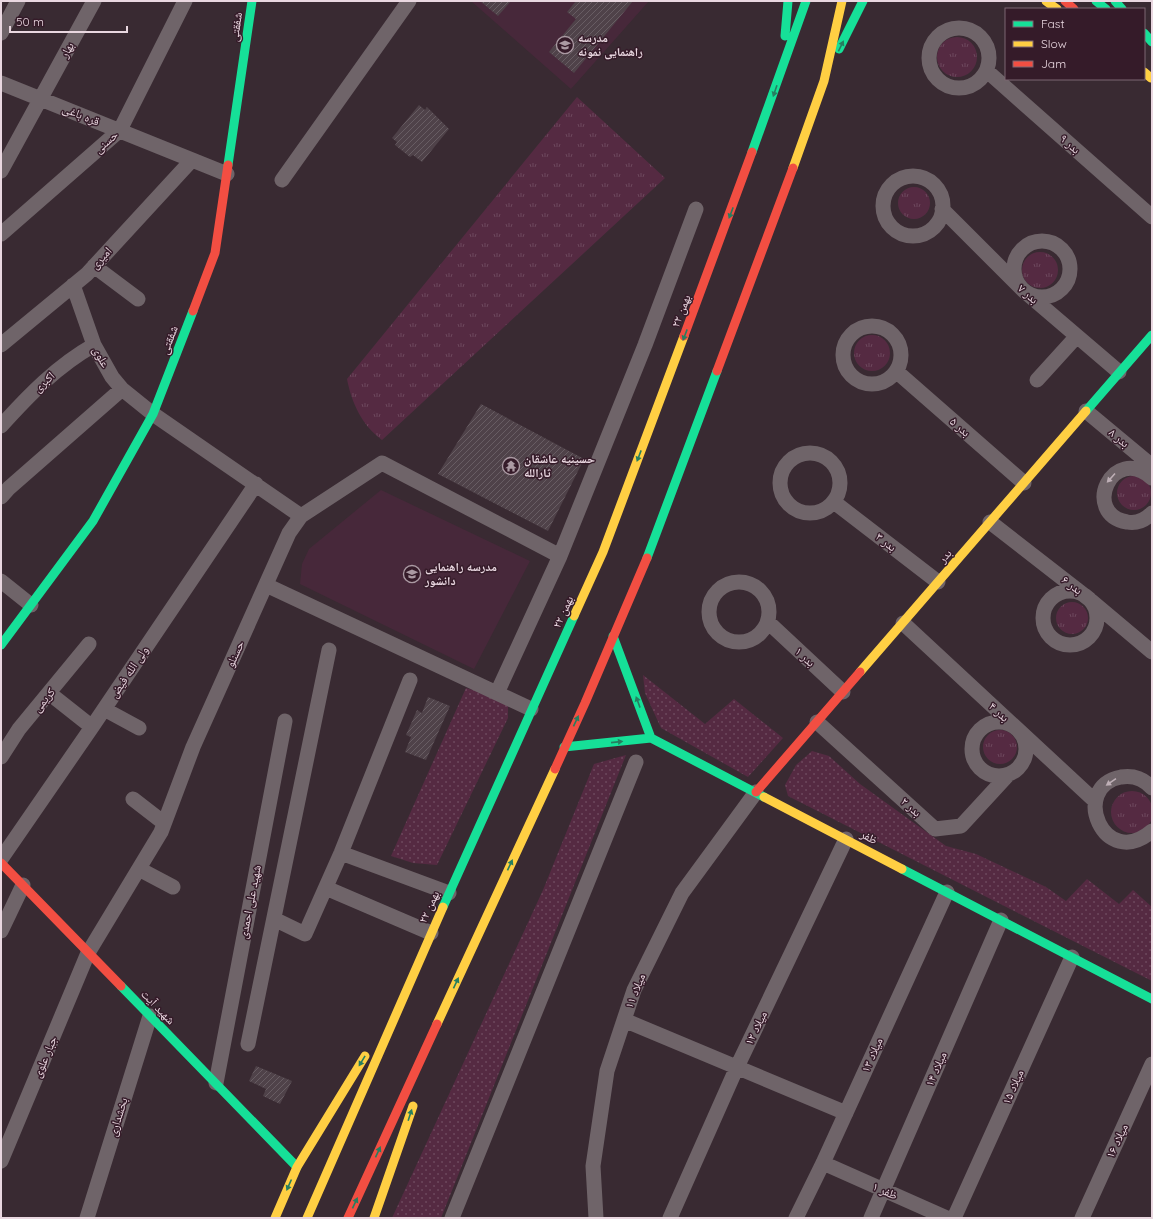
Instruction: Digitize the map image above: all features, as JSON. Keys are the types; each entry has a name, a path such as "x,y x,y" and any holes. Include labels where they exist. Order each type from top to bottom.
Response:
{"main road":[{"name":"شفقتی","path":"1,645 93,521 153,414 215,253 252,1"},
{"path":"783,67 788,1"},
{"name":"۲۲ بهمن","path":"307,1218 330,1169 431,933 602,552 741,184 806,1"},
{"path":"348,1218 564,748 647,557 812,118 824,81 842,1"},
{"path":"824,81 864,1"},
{"path":"1046,1 1056,8"},
{"path":"1065,1 1073,8"},
{"path":"1096,1 1105,8"},
{"path":"1145,34 1152,42"},
{"name":"بدر","path":"756,792 1152,335"},
{"path":"564,748 651,738 613,636"},
{"name":"ظفر","path":"651,738 1152,999"},
{"name":"شهید آیت","path":"1,863 297,1167"},
{"path":"274,1218 297,1167 405,992"},
{"path":"420,1084 448,1001"},
{"path":"374,1218 415,1099"}],"street":[{"path":"1,33 18,1"},
{"name":"بهار","path":"1,171 94,1"},
{"name":"حسنی","path":"1,234 120,130 185,1"},
{"path":"282,180 409,1"},
{"path":"960,27 970,29 982,37 989,51 990,61 987,71 981,79 973,85 964,88 954,88 944,84 936,78 931,70 929,60 930,50 934,40 940,33 950,28 960,27"},
{"name":"بدر ۹","path":"987,71 1152,217"},
{"name":"قره باغی","path":"1,83 120,130 191,161 227,174"},
{"name":"امیری","path":"1,345 94,266 191,161"},
{"path":"497,693 560,556 645,345 696,209"},
{"name":"بدر ۷","path":"942,210 1023,290 1119,372"},
{"path":"94,266 138,298"},
{"name":"علوی","path":"73,285 94,345 112,376 122,389 153,414"},
{"path":"1037,380 1078,336"},
{"name":"اکبری","path":"1,426 37,388 65,364 94,345"},
{"name":"بدر ۵","path":"896,371 1024,483"},
{"path":"1,497 9,488 122,389"},
{"name":"بدر ۸","path":"1086,411 1152,466"},
{"path":"153,414 301,516 382,463 560,556"},
{"path":"811,452 820,454 829,459 839,474 841,484 834,502 827,508 818,512 809,513 798,511 783,497 780,487 780,476 784,466 791,459 801,454 811,452"},
{"path":"1152,478 1138,469 1129,468 1120,470 1110,479 1104,492 1104,501 1108,510 1114,517 1122,521 1131,523 1140,521 1152,513"},
{"name":"ولی الله فیض","path":"1,859 256,484"},
{"name":"بدر ۳","path":"834,502 938,582"},
{"name":"حسنلو","path":"88,953 139,869 164,823 193,747 289,533 301,516"},
{"name":"بدر ۶","path":"990,522 1090,599 1152,652"},
{"path":"1,581 30,605"},
{"path":"739,581 749,583 764,594 768,603 768,622 764,631 748,642 739,643 728,641 719,636 712,628 708,618 712,597 719,588 728,583 739,581"},
{"path":"266,586 531,709"},
{"name":"بدر ۱","path":"768,622 842,692"},
{"name":"بدر ۴","path":"903,623 1096,801"},
{"name":"کریمی","path":"1,757 20,729 89,644"},
{"path":"248,1044 329,650"},
{"path":"274,919 305,934 341,853 410,680"},
{"path":"49,693 92,727"},
{"path":"104,709 138,728"},
{"name":"شهید علی احمدی","path":"216,1083 285,721"},
{"name":"بدر ۲","path":"817,722 935,829 961,826 1007,776"},
{"path":"996,722 1005,722 1017,728 1025,740 1026,748 1025,758 1021,766 1007,776 994,776 981,770 972,755 971,746 974,737 980,729 987,724 996,722"},
{"path":"452,1218 636,762"},
{"path":"1152,788 1147,783 1137,778 1127,776 1116,778 1103,787 1096,801 1095,812 1098,823 1104,832 1112,838 1123,841 1133,841 1144,838 1152,831"},
{"name":"میلاد ۱۱","path":"596,1218 593,1166 607,1071 634,990 682,892 756,792"},
{"path":"132,799 164,823"},
{"name":"میلاد ۱۲","path":"670,1218 737,1067 846,839"},
{"path":"341,853 449,893"},
{"path":"139,869 173,887"},
{"path":"1,931 23,885"},
{"path":"326,888 431,933"},
{"name":"میلاد ۱۳","path":"796,1218 823,1163 947,892"},
{"name":"میلاد ۱۴","path":"871,1218 1001,920"},
{"name":"جبار علوی","path":"1,1161 88,953"},
{"name":"میلاد ۱۵","path":"954,1218 1072,957"},
{"name":"بخشداری","path":"87,1218 150,1016"},
{"path":"624,1020 846,1113"},
{"name":"میلاد ۱۶","path":"1082,1218 1152,1064"},
{"name":"ظفر ۱","path":"823,1163 947,1218"}],"shaded area":[{"name":"مدرسه راهنمایی نمونه","path":"471,1 649,1 571,89"},
{"name":"مدرسه راهنمایی دانشور","path":"381,490 530,561 474,669 300,584 302,564 309,549"}],"green space":[{"path":"957,37 965,39 971,43 975,49 977,57 975,65 971,71 965,75 957,77 949,75 943,71 939,65 937,57 939,49 943,43 949,39"},
{"path":"577,97 665,178 382,440 363,421 355,405 347,379"},
{"path":"911,187 917,187 926,191 930,203 926,215 917,219 911,219 902,215 898,206 898,200 902,191"},
{"path":"1040,252 1050,255 1055,260 1058,270 1055,280 1050,285 1040,288 1030,285 1025,280 1022,270 1025,260 1030,255"},
{"path":"876,335 885,340 889,346 889,360 885,366 876,371 868,371 859,366 855,360 854,349 859,340 865,336"},
{"path":"1131,476 1137,476 1146,481 1150,487 1150,499 1146,505 1137,510 1131,510 1122,505 1117,496 1117,490 1122,481"},
{"path":"1072,602 1078,603 1085,609 1088,618 1087,624 1081,631 1072,634 1066,633 1059,627 1056,618 1057,612 1063,605"},
{"path":"643,675 705,724 734,699 783,738 748,777 661,728 645,693"},
{"path":"466,688 480,692 508,706 508,718 437,865 413,863 391,856"},
{"path":"1000,730 1012,735 1017,747 1012,759 1000,764 988,759 983,747 988,735"},
{"path":"812,751 829,756 860,784 946,846 976,854 1046,887 1066,901 1087,879 1119,904 1133,890 1152,907 1152,981 788,796 785,785 796,765"},
{"path":"626,755 441,1218 392,1218 543,890 594,764"},
{"path":"1128,791 1136,791 1144,794 1150,800 1153,812 1150,824 1144,830 1136,833 1128,833 1120,830 1114,824 1111,816 1111,808 1114,800 1120,794"}],"building":[{"path":"480,1 511,1 498,16"},
{"path":"576,1 633,1 574,73 549,52 576,19 567,12"},
{"path":"419,105 425,110 427,107 449,129 422,162 413,155 410,157 395,145 397,142 392,138"},
{"name":"حسینیه عاشقان ثارالله","path":"481,404 584,459 548,531 438,474"},
{"path":"428,697 450,706 426,760 405,752 411,737 406,735 417,710 422,713"},
{"path":"256,1066 292,1081 280,1104 263,1096 266,1089 249,1081"}],"traffic: fast":[{"path":"228,165 252,1"},
{"path":"785,36 788,1"},
{"path":"752,152 806,1"},
{"path":"839,49 863,1"},
{"path":"1096,1 1105,8"},
{"path":"1115,1 1121,8"},
{"path":"1145,34 1152,42"},
{"path":"1,645 93,521 153,414 193,311"},
{"path":"1086,411 1152,335"},
{"path":"647,558 717,371"},
{"path":"443,907 574,616"},
{"path":"613,636 651,738"},
{"path":"564,747 651,738 764,797"},
{"path":"902,869 1152,999"},
{"path":"121,986 297,1167"}],"traffic: slow":[{"path":"793,168 824,81 842,1"},
{"path":"1046,1 1056,8"},
{"path":"1145,73 1151,78"},
{"path":"574,616 603,552 684,336"},
{"path":"860,672 1086,411"},
{"path":"437,1024 555,769"},
{"path":"764,797 902,869"},
{"path":"307,1218 443,907"},
{"path":"275,1218 297,1167 365,1056"},
{"path":"374,1218 413,1106"}],"traffic: jam":[{"path":"1065,1 1073,8"},
{"path":"684,336 752,152"},
{"path":"193,311 215,253 228,165"},
{"path":"717,371 793,168"},
{"path":"555,769 647,558"},
{"path":"756,792 860,672"},
{"path":"1,863 121,986"},
{"path":"348,1218 437,1024"}],"place":[{"name":"مدرسه راهنمایی نمونه","path":"565,45"},
{"name":"حسینیه عاشقان ثارالله","path":"511,466"},
{"name":"مدرسه راهنمایی دانشور","path":"412,574"}]}
